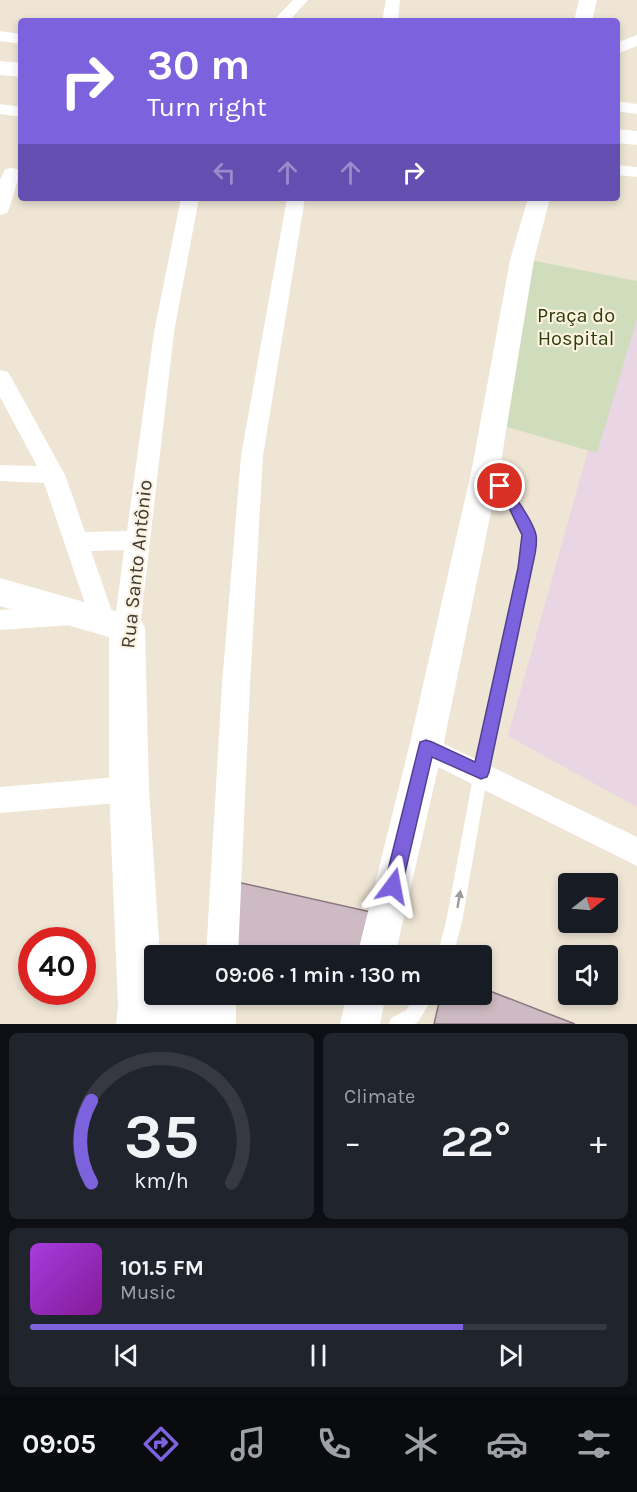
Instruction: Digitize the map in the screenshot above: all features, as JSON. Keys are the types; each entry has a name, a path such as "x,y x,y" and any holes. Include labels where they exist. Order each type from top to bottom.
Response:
{"main road":[{"path":"0,68 18,70"},
{"path":"620,136 637,138"},
{"path":"0,592 103,621"},
{"name":"Rua Santo Antônio","path":"103,621 129,789 140,1015"},
{"path":"140,1015 207,1024"}],"street":[{"path":"283,18 300,0"},
{"path":"390,18 393,0"},
{"path":"584,18 588,0"},
{"path":"0,36 18,39"},
{"path":"620,47 637,40"},
{"path":"620,107 637,109"},
{"path":"0,109 18,112"},
{"path":"620,170 637,172"},
{"path":"0,209 11,173"},
{"name":"Rua Santo Antônio","path":"103,621 137,540 165,332 189,201"},
{"path":"223,945 236,684 252,456 295,201"},
{"path":"379,945 426,747 486,468 522,260 538,201"},
{"path":"0,377 53,475 103,621 0,620"},
{"path":"0,473 53,475"},
{"path":"77,542 137,540"},
{"path":"426,747 481,772 637,852"},
{"path":"0,800 129,789"},
{"path":"219,1024 220,1005"},
{"path":"360,1024 364,1005"}],"lane":[{"path":"448,945 481,772 525,568 529,535 514,505 486,468"},
{"path":"397,1024 412,1016 420,1005"}],"shaded area":[{"path":"633,290 637,291 637,807 508,736"}],"green space":[{"name":"Praça do Hospital","path":"530,260 637,281 637,319 597,453 504,426"}],"building":[{"path":"228,880 371,912 365,945 225,945"},
{"path":"492,992 575,1024 434,1024 438,1005 492,1005"}],"route":[{"path":"393,886 426,747 481,772 525,568 529,535 523,520 500,486"}]}
